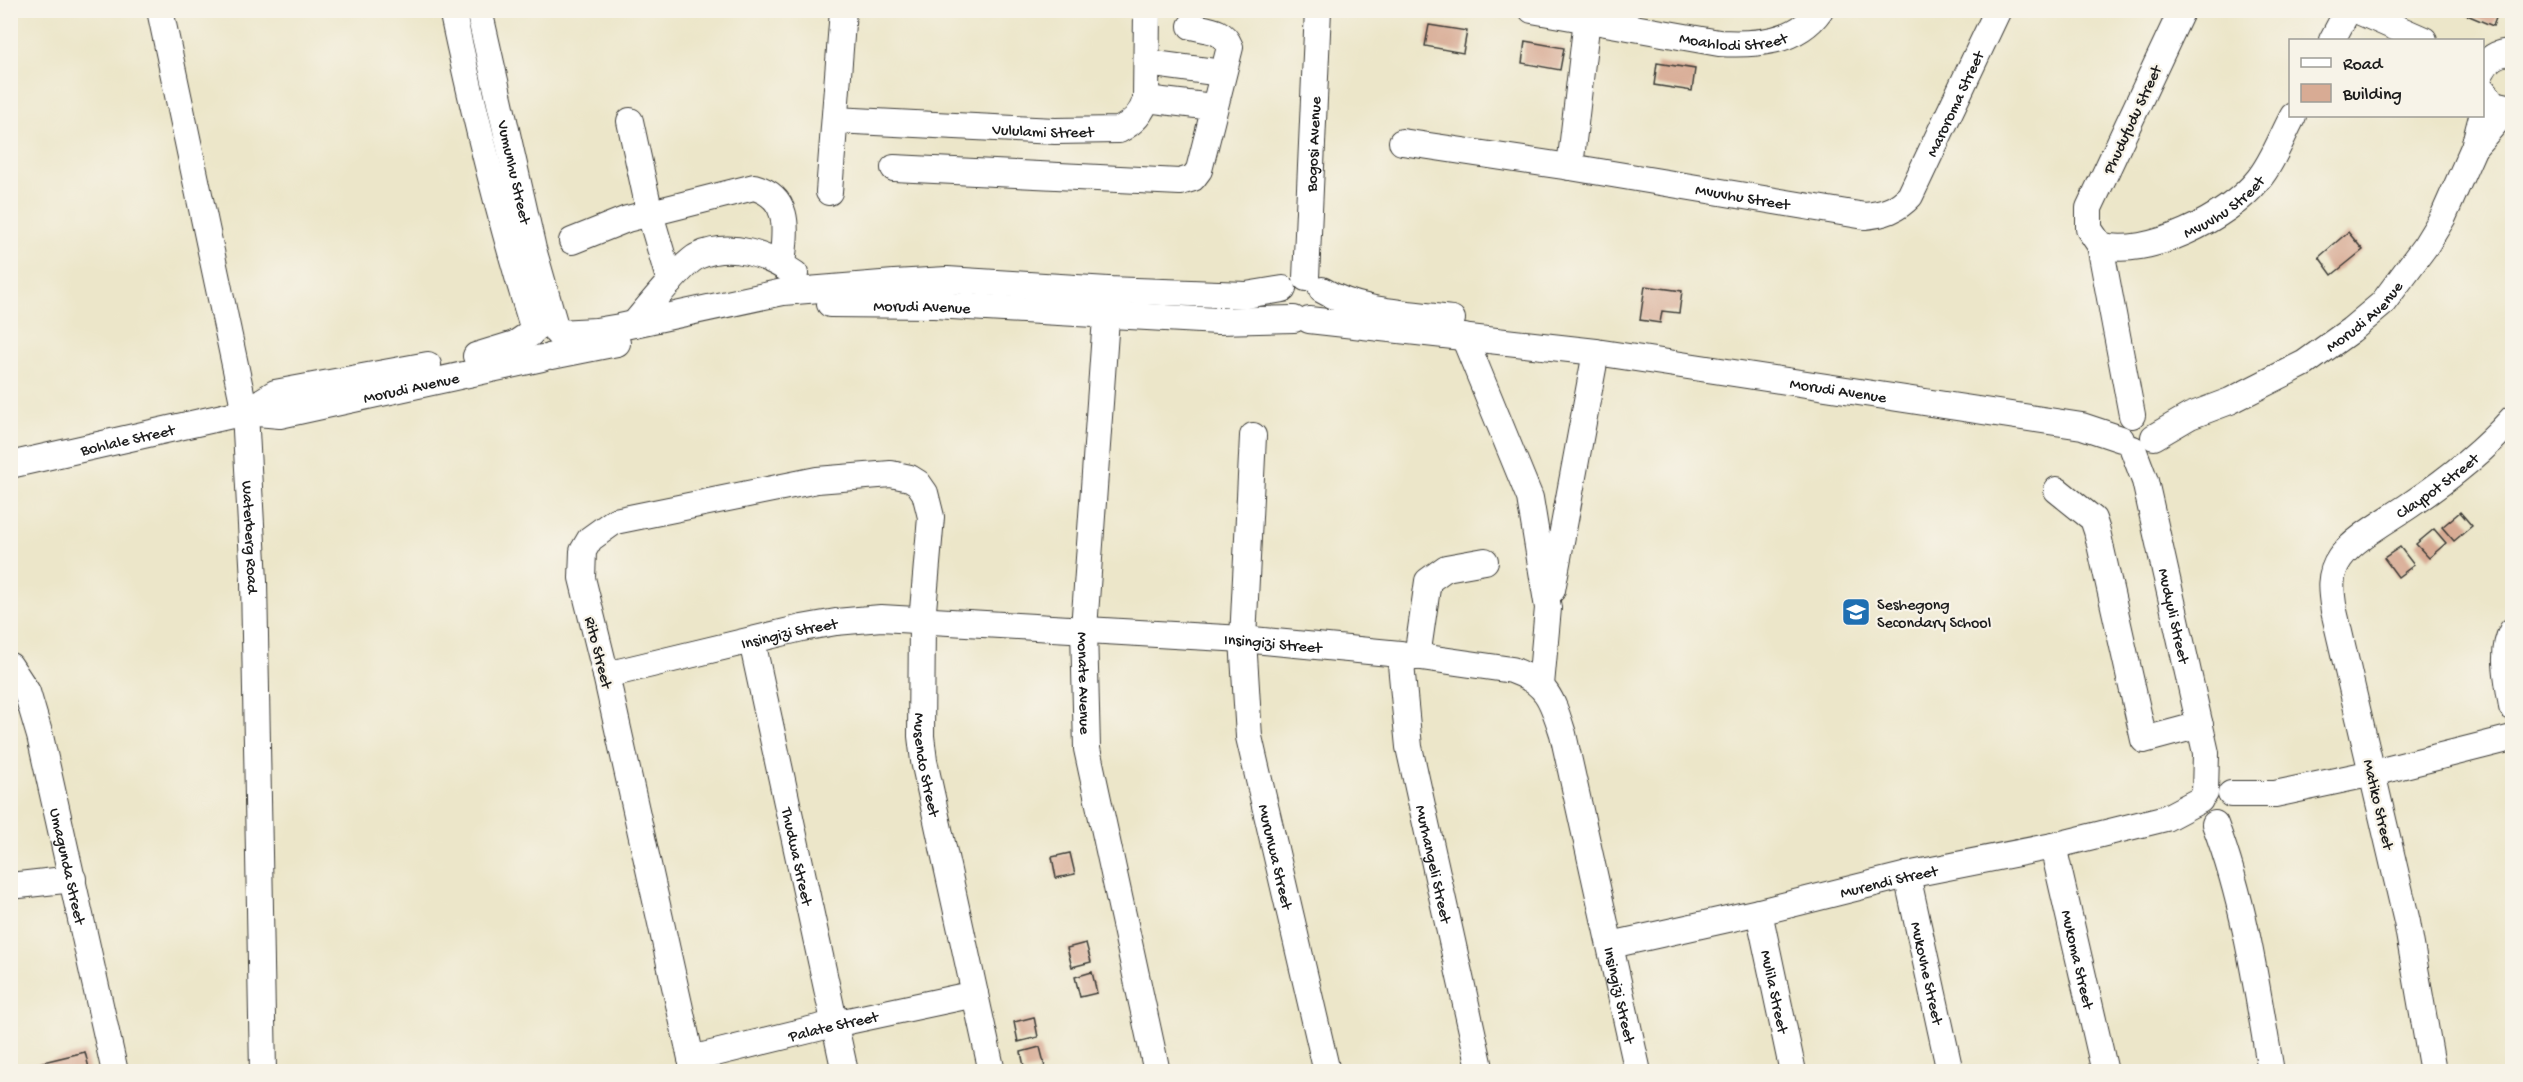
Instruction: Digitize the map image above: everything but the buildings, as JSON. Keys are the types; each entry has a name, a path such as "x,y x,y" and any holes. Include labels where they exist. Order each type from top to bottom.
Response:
{"street":[{"name":"Waterberg Road","path":"160,10 245,412 254,581 263,1071"},
{"name":"Vumunhu Street","path":"452,10 470,98 509,251 543,342"},
{"name":"Vumunhu Street","path":"478,10 533,249 543,342"},
{"path":"829,192 843,10"},
{"path":"1147,10 1146,99 1213,107"},
{"name":"Bogosi Avenue","path":"1314,284 1318,10"},
{"name":"Moahlodi Street","path":"1532,10 1587,15 1719,43 1745,45 1783,37 1801,28 1820,10"},
{"name":"Maroroma Street","path":"1910,196 1998,10"},
{"name":"Phudufudu Street","path":"2137,432 2089,208 2182,10"},
{"path":"2333,39 2348,10"},
{"path":"2356,10 2422,39"},
{"path":"1570,167 1587,15"},
{"path":"894,168 1180,182 1193,178 1199,170 1213,107 1230,47 1220,32 1191,26"},
{"path":"1147,63 1222,73"},
{"name":"Vululami Street","path":"835,120 1107,132 1128,126 1143,110 1146,99"},
{"name":"Morudi Avenue","path":"543,342 828,304 934,305 1218,321 1301,320 1596,352 2082,426 2137,432 2230,401 2305,363 2382,304 2426,245 2443,217 2493,106"},
{"name":"Mvuvhu Street","path":"2095,237 2114,249 2136,248 2182,233 2234,204 2260,178 2292,117"},
{"path":"630,121 650,214 670,282"},
{"name":"Mvuvhu Street","path":"1402,142 1570,167 1865,216 1892,211 1910,196"},
{"path":"572,241 627,219 754,187 768,191 778,202 786,222 782,265"},
{"path":"634,324 696,256 722,249 749,251 782,265 817,289"},
{"name":"Morudi Avenue","path":"277,404 543,342 741,300 817,289 947,280 1108,290 1246,295 1283,290"},
{"path":"1292,280 1314,284 1323,304 1320,311 1301,320 1283,310 1281,303 1283,290 1292,280"},
{"name":"Morudi Avenue","path":"1314,284 1338,299 1361,306 1458,320 1596,352"},
{"name":"Monate Avenue","path":"1108,290 1084,629 1084,712 1087,749 1158,1071"},
{"path":"1464,337 1530,498 1548,608"},
{"path":"1541,685 1548,608 1596,352"},
{"name":"Bohlale Street","path":"10,465 277,404"},
{"name":"Claypot Street","path":"2353,545 2478,453 2512,418"},
{"name":"Mudyuli Street","path":"2137,432 2145,481 2219,806 2258,993 2271,1071"},
{"name":"Murunwa Street","path":"1253,436 1243,639 1249,737 1327,1071"},
{"name":"Musendo Street","path":"891,474 910,478 918,483 925,493 931,517 922,622 921,736 924,761 992,1071"},
{"name":"Rito Street","path":"692,1065 606,675 582,578 583,551 590,539 601,529 615,521 633,516 792,484 840,477 891,474"},
{"path":"2057,490 2093,519 2144,740 2200,725"},
{"name":"Matiko Street","path":"2353,545 2335,567 2331,580 2331,592 2407,922 2433,1071"},
{"name":"Murhangeli Street","path":"1481,1071 1409,747 1409,655 1428,581 1446,567 1485,561"},
{"name":"Insingizi Street","path":"606,675 836,622 881,618 1243,639 1409,655 1512,670 1530,676 1541,685 1552,700 1563,734 1638,1071"},
{"path":"2512,631 2508,640 2506,658 2512,707"},
{"name":"Thudwa Street","path":"752,641 845,1071"},
{"name":"Umagunda Street","path":"10,666 27,692 33,709 115,1071"},
{"name":"Murendi Street","path":"1611,945 1759,912 1907,875 2053,846 2166,818 2373,773 2512,738"},
{"name":"Mukoma Street","path":"2053,846 2105,1071"},
{"name":"Mukovhe Street","path":"1907,875 1950,1071"},
{"path":"10,886 73,879"},
{"name":"Mulila Street","path":"1759,912 1793,1071"},
{"name":"Palate Street","path":"692,1065 834,1024 975,994"}],"place":[{"name":"Seshegong Secondary School","path":"1856,612"}]}
